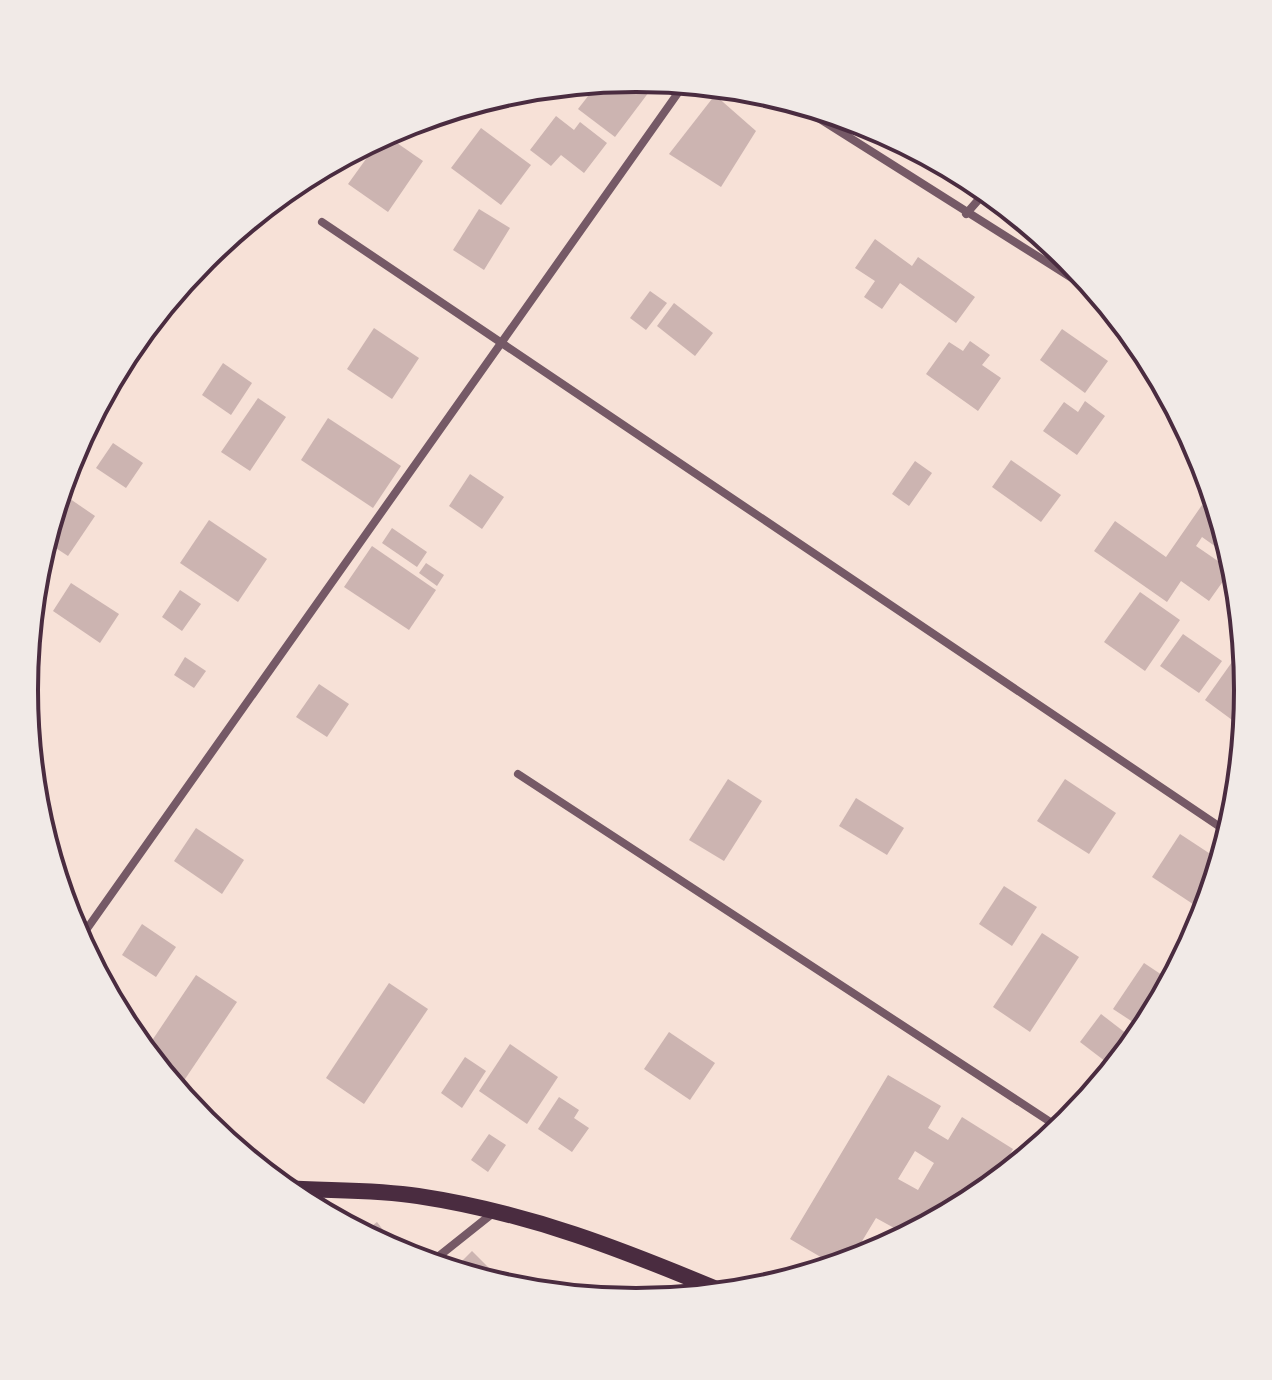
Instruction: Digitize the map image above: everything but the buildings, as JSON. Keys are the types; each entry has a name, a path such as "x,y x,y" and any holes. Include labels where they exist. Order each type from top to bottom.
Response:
{"main road":[{"path":"308,1189 414,1195 496,1210 604,1242 704,1284"}],"street":[{"path":"88,927 678,93"},
{"path":"827,124 1067,276"},
{"path":"966,214 978,200"},
{"path":"322,222 1219,826"},
{"path":"518,774 1050,1122"},
{"path":"441,1255 496,1210"}]}
